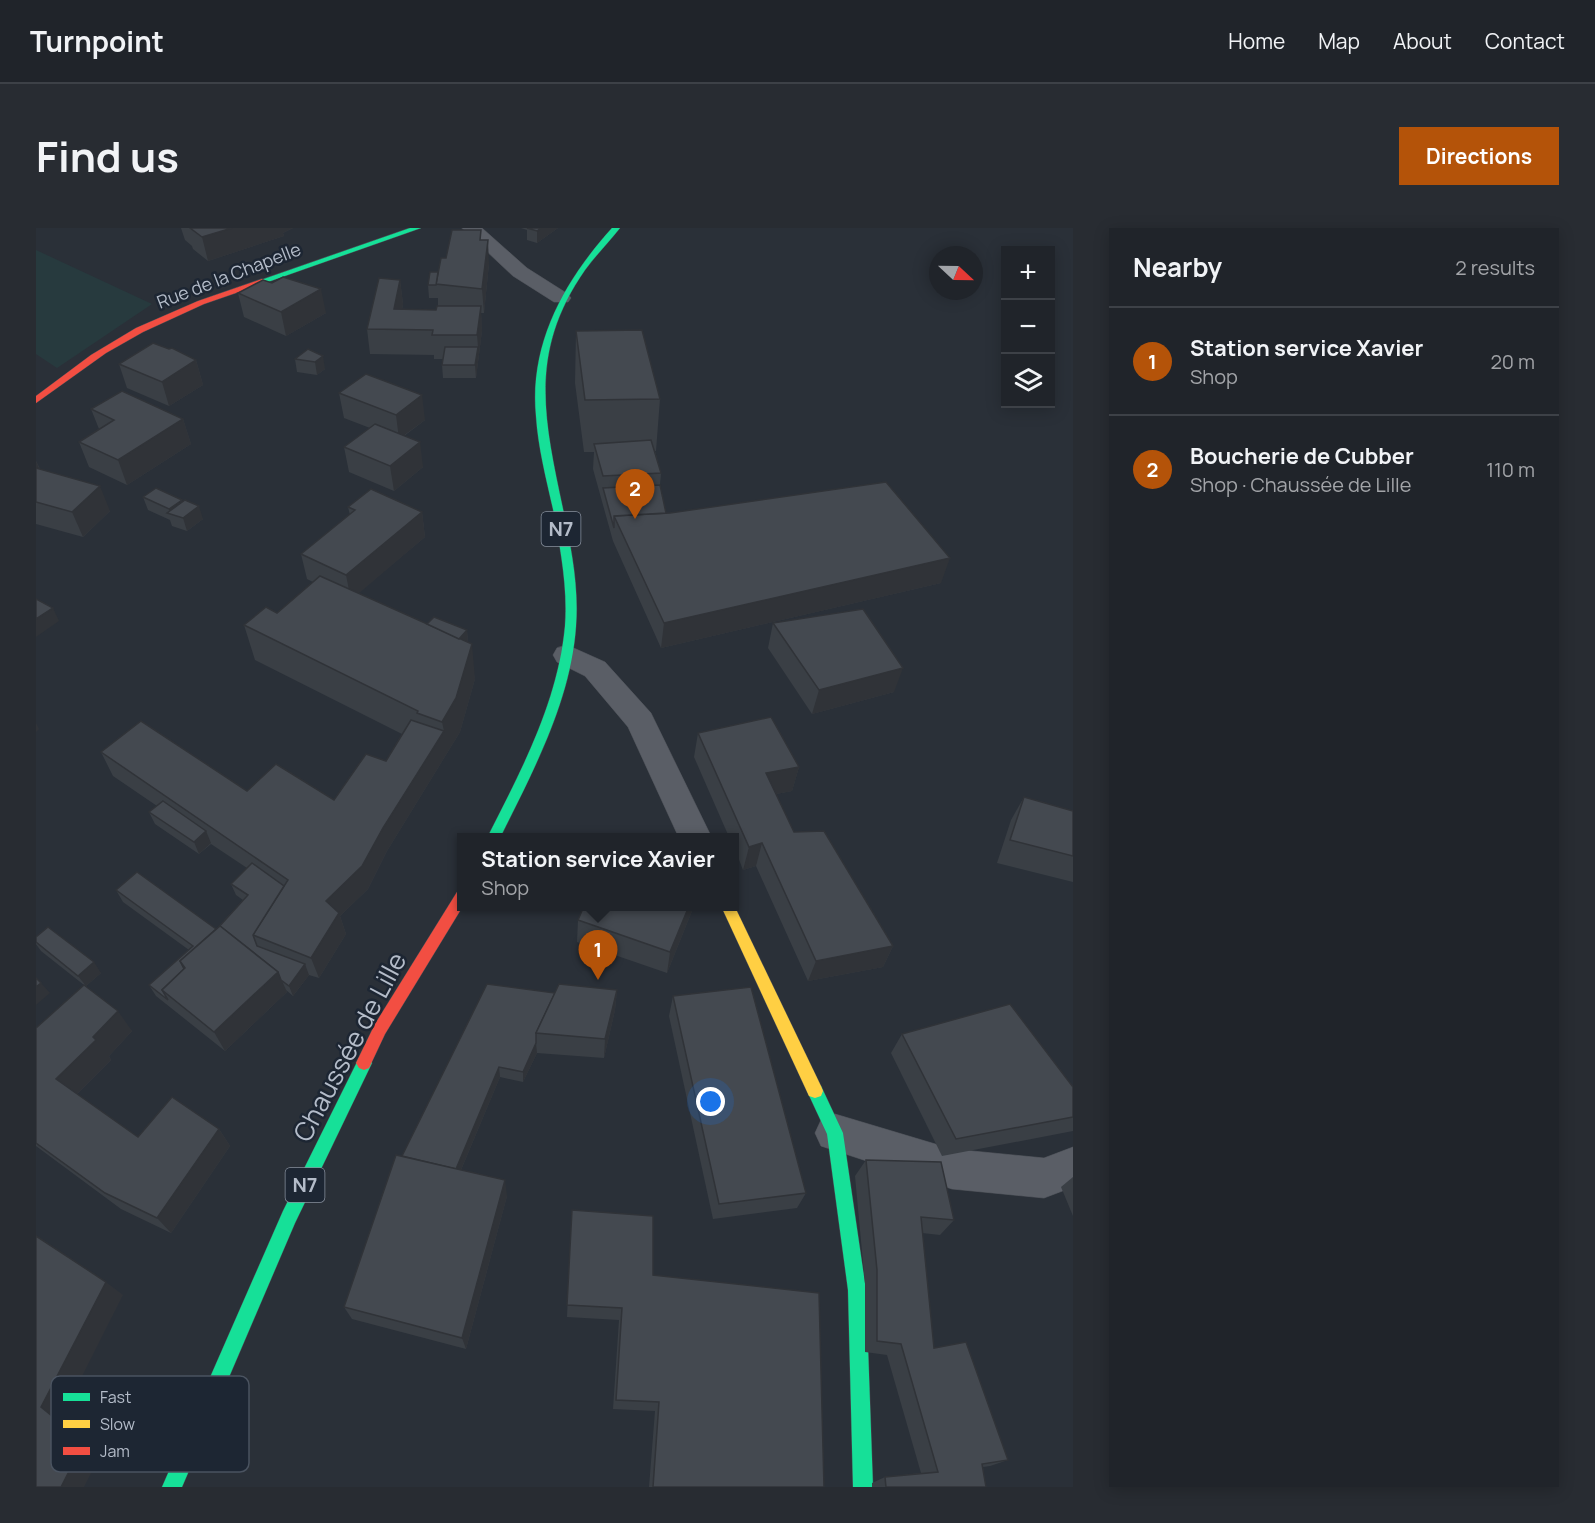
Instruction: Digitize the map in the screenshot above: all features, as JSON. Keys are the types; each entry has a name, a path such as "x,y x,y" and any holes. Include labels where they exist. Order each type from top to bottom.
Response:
{"main road":[{"name":"Rue de la Chapelle","path":"36,400 104,350 164,319 222,294 417,228"},
{"name":"N7","path":"495,833 531,765 567,654 571,612 568,570 540,413 540,374 545,343 561,298 597,246 616,228"},
{"name":"Chaussée de Lille","path":"221,1376 290,1217 380,1029 457,904"},
{"path":"730,911 836,1133 857,1290 863,1487"},
{"name":"Chaussée de Lille","path":"172,1487 179,1472"}],"street":[{"path":"471,228 520,272 561,298"},
{"path":"567,654 595,669 640,721 694,833"},
{"path":"836,1133 952,1169 1044,1178 1073,1167"}],"green space":[{"path":"36,250 152,304 57,368 36,354"}],"building":[{"path":"190,228 232,228 202,237"},
{"path":"452,230 481,230 480,240 488,240 482,289 436,284 441,258 446,258"},
{"path":"430,272 438,272 436,285 428,285"},
{"path":"283,277 321,289 281,312 238,293 263,280 272,283"},
{"path":"379,278 400,280 394,309 436,310 437,306 481,306 477,335 432,335 433,330 367,329"},
{"path":"642,330 660,399 585,400 576,331"},
{"path":"153,343 172,348 196,360 162,382 119,364"},
{"path":"445,347 478,347 475,365 442,365"},
{"path":"308,349 323,356 315,362 295,359"},
{"path":"366,374 422,395 396,415 339,393"},
{"path":"122,391 183,419 118,460 79,442 114,420 91,409"},
{"path":"375,424 420,442 390,466 344,447"},
{"path":"651,440 661,473 603,476 594,444"},
{"path":"36,468 100,486 72,512 36,502"},
{"path":"886,482 950,558 664,623 614,516 670,513"},
{"path":"660,485 666,513 614,516 614,528 603,488"},
{"path":"156,488 182,500 169,509 143,497"},
{"path":"371,489 422,512 346,575 301,554 355,510 348,507"},
{"path":"185,500 199,506 183,518 167,513"},
{"path":"320,576 472,644 456,698 442,722 417,713 418,711 244,625 266,607 277,613"},
{"path":"36,599 53,608 36,619"},
{"path":"863,609 903,668 819,690 773,623"},
{"path":"434,617 467,630 459,639 427,624"},
{"path":"771,717 799,767 766,773 794,832 824,831 893,946 816,961 762,843 749,847 698,733"},
{"path":"411,720 444,731 362,866 326,901 339,913 311,958 253,935 288,880 101,752 141,721 247,791 276,764 334,800 366,754 386,761"},
{"path":"1024,797 1073,811 1073,856 1010,840"},
{"path":"163,801 206,831 194,842 149,812"},
{"path":"252,863 284,886 253,935 257,946 305,964 289,986 281,980 278,972 220,926 217,929 248,895 231,884"},
{"path":"137,872 216,929 180,961 184,969 162,990 168,1000 149,985 193,946 116,890"},
{"path":"582,911 687,911 670,952 578,920"},
{"path":"220,926 278,972 214,1032 162,990 185,968 180,961"},
{"path":"48,927 94,962 78,976 36,942 36,937"},
{"path":"487,984 555,993 536,1033 536,1043 523,1072 499,1067 456,1169 402,1156"},
{"path":"559,984 617,990 605,1039 536,1033"},
{"path":"84,985 118,1011 93,1037 96,1040 56,1079 138,1137 172,1097 219,1129 157,1218 105,1193 36,1143 36,1028"},
{"path":"751,987 806,1193 719,1204 673,996"},
{"path":"1010,1004 1073,1087 1073,1117 956,1139 902,1034"},
{"path":"396,1155 505,1180 462,1338 344,1307"},
{"path":"866,1160 941,1162 954,1220 921,1217 934,1348 966,1342 1008,1460 982,1464 986,1487 886,1487 885,1477 938,1472 901,1344 877,1341 877,1270"},
{"path":"572,1210 653,1216 653,1275 819,1293 824,1487 653,1487 659,1402 616,1400 622,1308 567,1305"},
{"path":"36,1236 106,1282 57,1376 51,1376 51,1388 41,1407 51,1415 51,1472 69,1472 61,1487 36,1487"}],"traffic: fast":[{"path":"262,281 417,228"},
{"path":"496,833 548,720 559,689 571,625 569,571 540,414 543,360 557,313 568,291 582,269 616,228"},
{"path":"220,1376 289,1217 364,1063"},
{"path":"815,1091 835,1133 857,1290 863,1487"},
{"path":"172,1487 178,1472"}],"traffic: slow":[{"path":"730,911 815,1091"}],"traffic: jam":[{"path":"36,400 121,340 159,320 262,281"},
{"path":"364,1063 380,1029 457,904"}],"place":[{"name":"Boucherie de Cubber","path":"635,519"},
{"name":"Station service Xavier","path":"598,980"}]}
